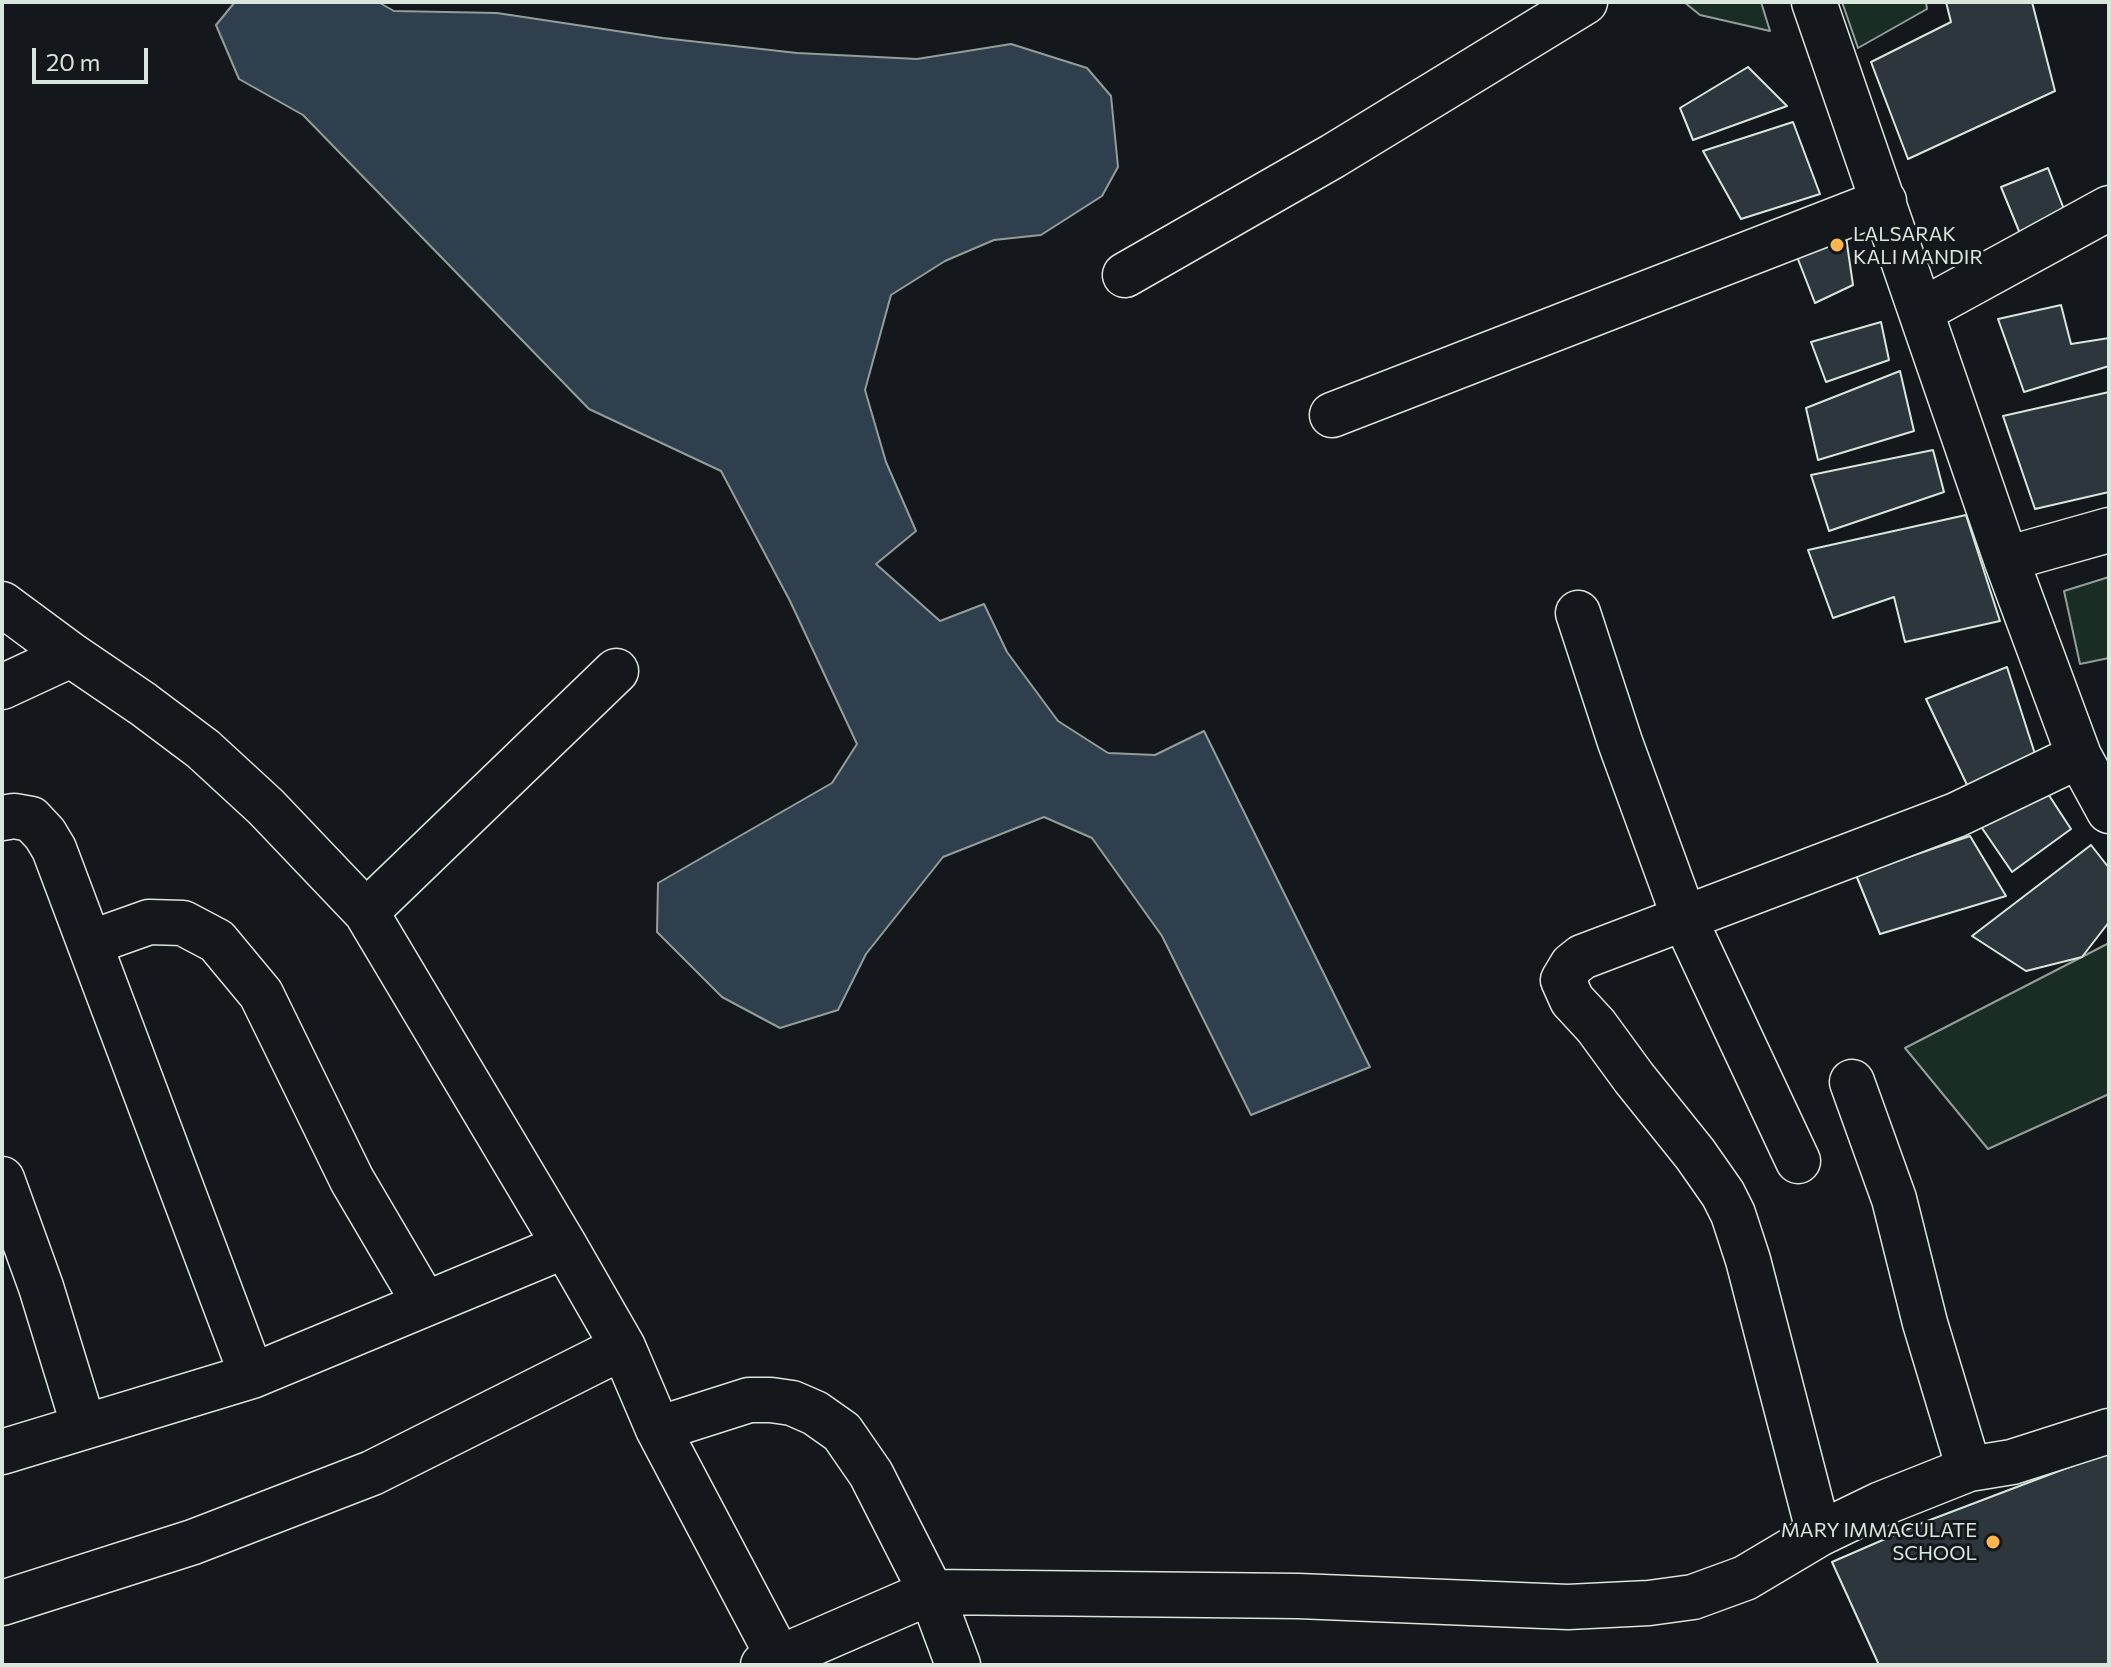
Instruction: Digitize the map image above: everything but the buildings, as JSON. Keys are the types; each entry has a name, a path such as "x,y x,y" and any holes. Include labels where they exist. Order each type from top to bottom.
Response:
{"street":[{"path":"1125,275 1333,156 1585,2"},
{"path":"1814,2 2006,559 2079,756 2109,811"},
{"path":"1332,415 1884,201"},
{"path":"1921,311 2109,208"},
{"path":"2006,559 2109,530"},
{"path":"2,604 203,749 266,807 366,912 623,1347 658,1429 771,1661 931,1592 1298,1596 1568,1607 1649,1603 1693,1597 1745,1578 1819,1534 1881,1504 1969,1469 2012,1462 2109,1431"},
{"path":"1578,613 1620,742 1685,920 1798,1161"},
{"path":"2,687 71,655"},
{"path":"366,912 616,671"},
{"path":"1819,1534 1748,1260 1733,1214 1695,1154 1596,1026 1572,1000 1563,980 1572,965 1582,957 1956,815 2079,756"},
{"path":"2,818 14,816 31,819 54,849 252,1376"},
{"path":"90,943 149,922 183,923 217,941 261,994 352,1180 425,1304"},
{"path":"1852,1082 1894,1199 1925,1323 1969,1469"},
{"path":"2,1179 41,1287 84,1427"},
{"path":"2,1452 252,1376 565,1246"},
{"path":"2,1603 193,1542 372,1473 623,1347"},
{"path":"658,1429 749,1400 771,1400 792,1403 815,1413 842,1432 871,1474 931,1592 958,1665"}],"green space":[{"path":"1684,2 1761,2 1770,31 1700,15"},
{"path":"1842,2 1926,2 1927,9 1858,48"},
{"path":"2109,577 2109,658 2080,664 2064,591"},
{"path":"2109,943 2109,1094 1988,1149 1905,1048"}],"water":[{"path":"235,2 378,2 394,11 497,13 663,38 797,53 917,59 1011,44 1087,68 1111,96 1118,167 1102,196 1041,235 994,240 945,261 891,295 865,390 886,462 916,531 876,564 940,621 984,604 1007,652 1058,721 1108,753 1155,755 1204,731 1370,1067 1251,1115 1162,936 1092,838 1044,817 943,857 866,954 838,1010 780,1028 722,997 657,932 658,883 832,783 857,744 790,601 721,471 589,409 303,115 239,79 216,25"}],"place":[{"name":"LALSARAK KALI MANDIR","path":"1837,245"},
{"name":"MARY IMMACULATE SCHOOL","path":"1993,1542"}]}
